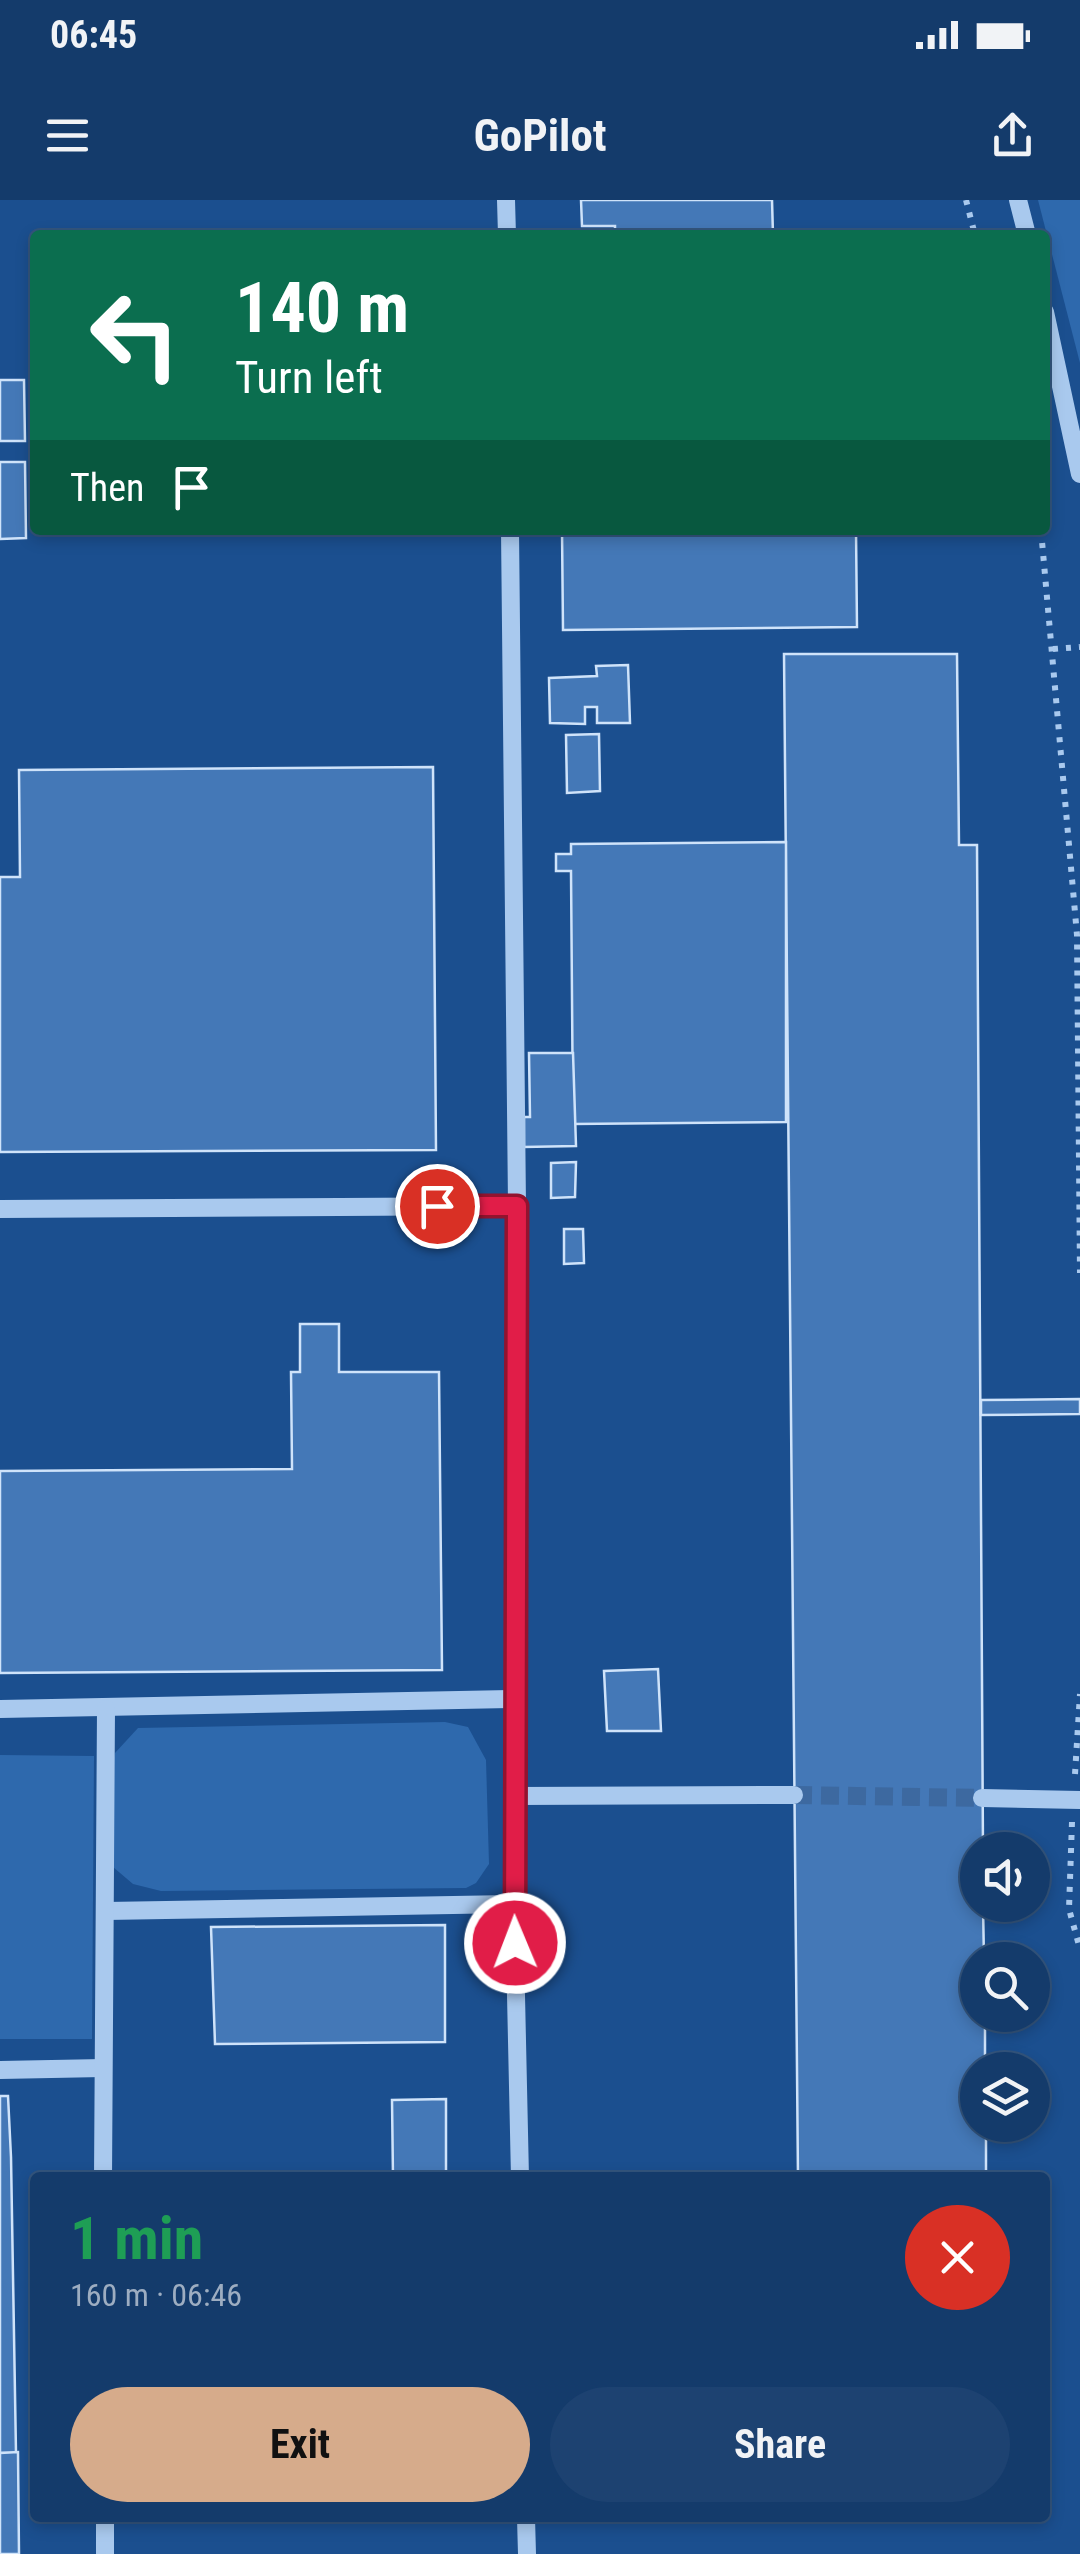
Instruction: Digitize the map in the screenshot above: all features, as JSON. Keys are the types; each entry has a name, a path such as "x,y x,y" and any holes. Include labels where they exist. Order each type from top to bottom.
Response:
{"street":[{"path":"506,200 507,230"},
{"path":"1018,200 1026,230"},
{"path":"1050,335 1080,474"},
{"path":"510,535 517,1206 514,1904 520,2172"},
{"path":"0,1209 517,1206"},
{"path":"0,1709 106,1710 514,1699"},
{"path":"103,2172 106,1710"},
{"path":"515,1796 794,1796"},
{"path":"982,1798 1080,1800"},
{"path":"106,1911 514,1904"},
{"path":"0,2070 103,2068"},
{"path":"105,2522 105,2554"},
{"path":"526,2522 527,2554"}],"path":[{"path":"966,200 975,230"},
{"path":"1042,535 1077,935 1080,1273"},
{"path":"1053,649 1080,648"}],"shaded area":[{"path":"1038,200 1080,200 1080,363 1050,247 1050,230 1046,230"},
{"path":"445,1722 468,1727 486,1760 489,1864 476,1883 466,1888 161,1891 133,1884 113,1867 112,1767 115,1753 138,1728"},
{"path":"0,1755 94,1756 92,2039 0,2039"}],"building":[{"path":"581,200 772,200 773,230 615,230 615,226 582,226"},
{"path":"0,380 24,380 25,441 0,441"},
{"path":"0,462 25,462 26,538 0,539"},
{"path":"562,535 856,535 857,627 563,630"},
{"path":"784,654 957,654 959,845 977,845 983,1832 960,1832 960,1922 983,1922 984,1942 960,1942 960,2032 985,2032 985,2052 960,2052 960,2142 986,2142 986,2172 798,2172"},
{"path":"628,665 630,723 597,723 597,707 585,707 585,724 550,723 549,678 597,676 596,666"},
{"path":"599,734 600,791 567,793 566,735"},
{"path":"433,767 436,1150 0,1152 0,877 20,877 19,770"},
{"path":"786,842 786,1122 573,1124 571,871 556,871 556,854 571,854 571,844"},
{"path":"529,1053 573,1053 576,1146 524,1147 524,1117 530,1117"},
{"path":"576,1162 575,1197 551,1198 551,1163"},
{"path":"564,1229 583,1229 584,1263 564,1264"},
{"path":"300,1324 339,1324 339,1372 439,1372 442,1670 0,1673 0,1471 292,1469 291,1372 300,1372"},
{"path":"1080,1399 1080,1414 981,1415 981,1400"},
{"path":"658,1669 661,1731 607,1731 604,1671"},
{"path":"445,1925 445,2042 215,2044 211,1927"},
{"path":"0,2096 8,2096 11,2157 16,2453 0,2453"},
{"path":"446,2099 446,2172 393,2172 392,2100"},
{"path":"18,2452 19,2554 0,2554 0,2453"}],"tunnel":[{"path":"794,1795 982,1798"}],"route":[{"path":"437,1206 517,1206 515,1943"}]}
